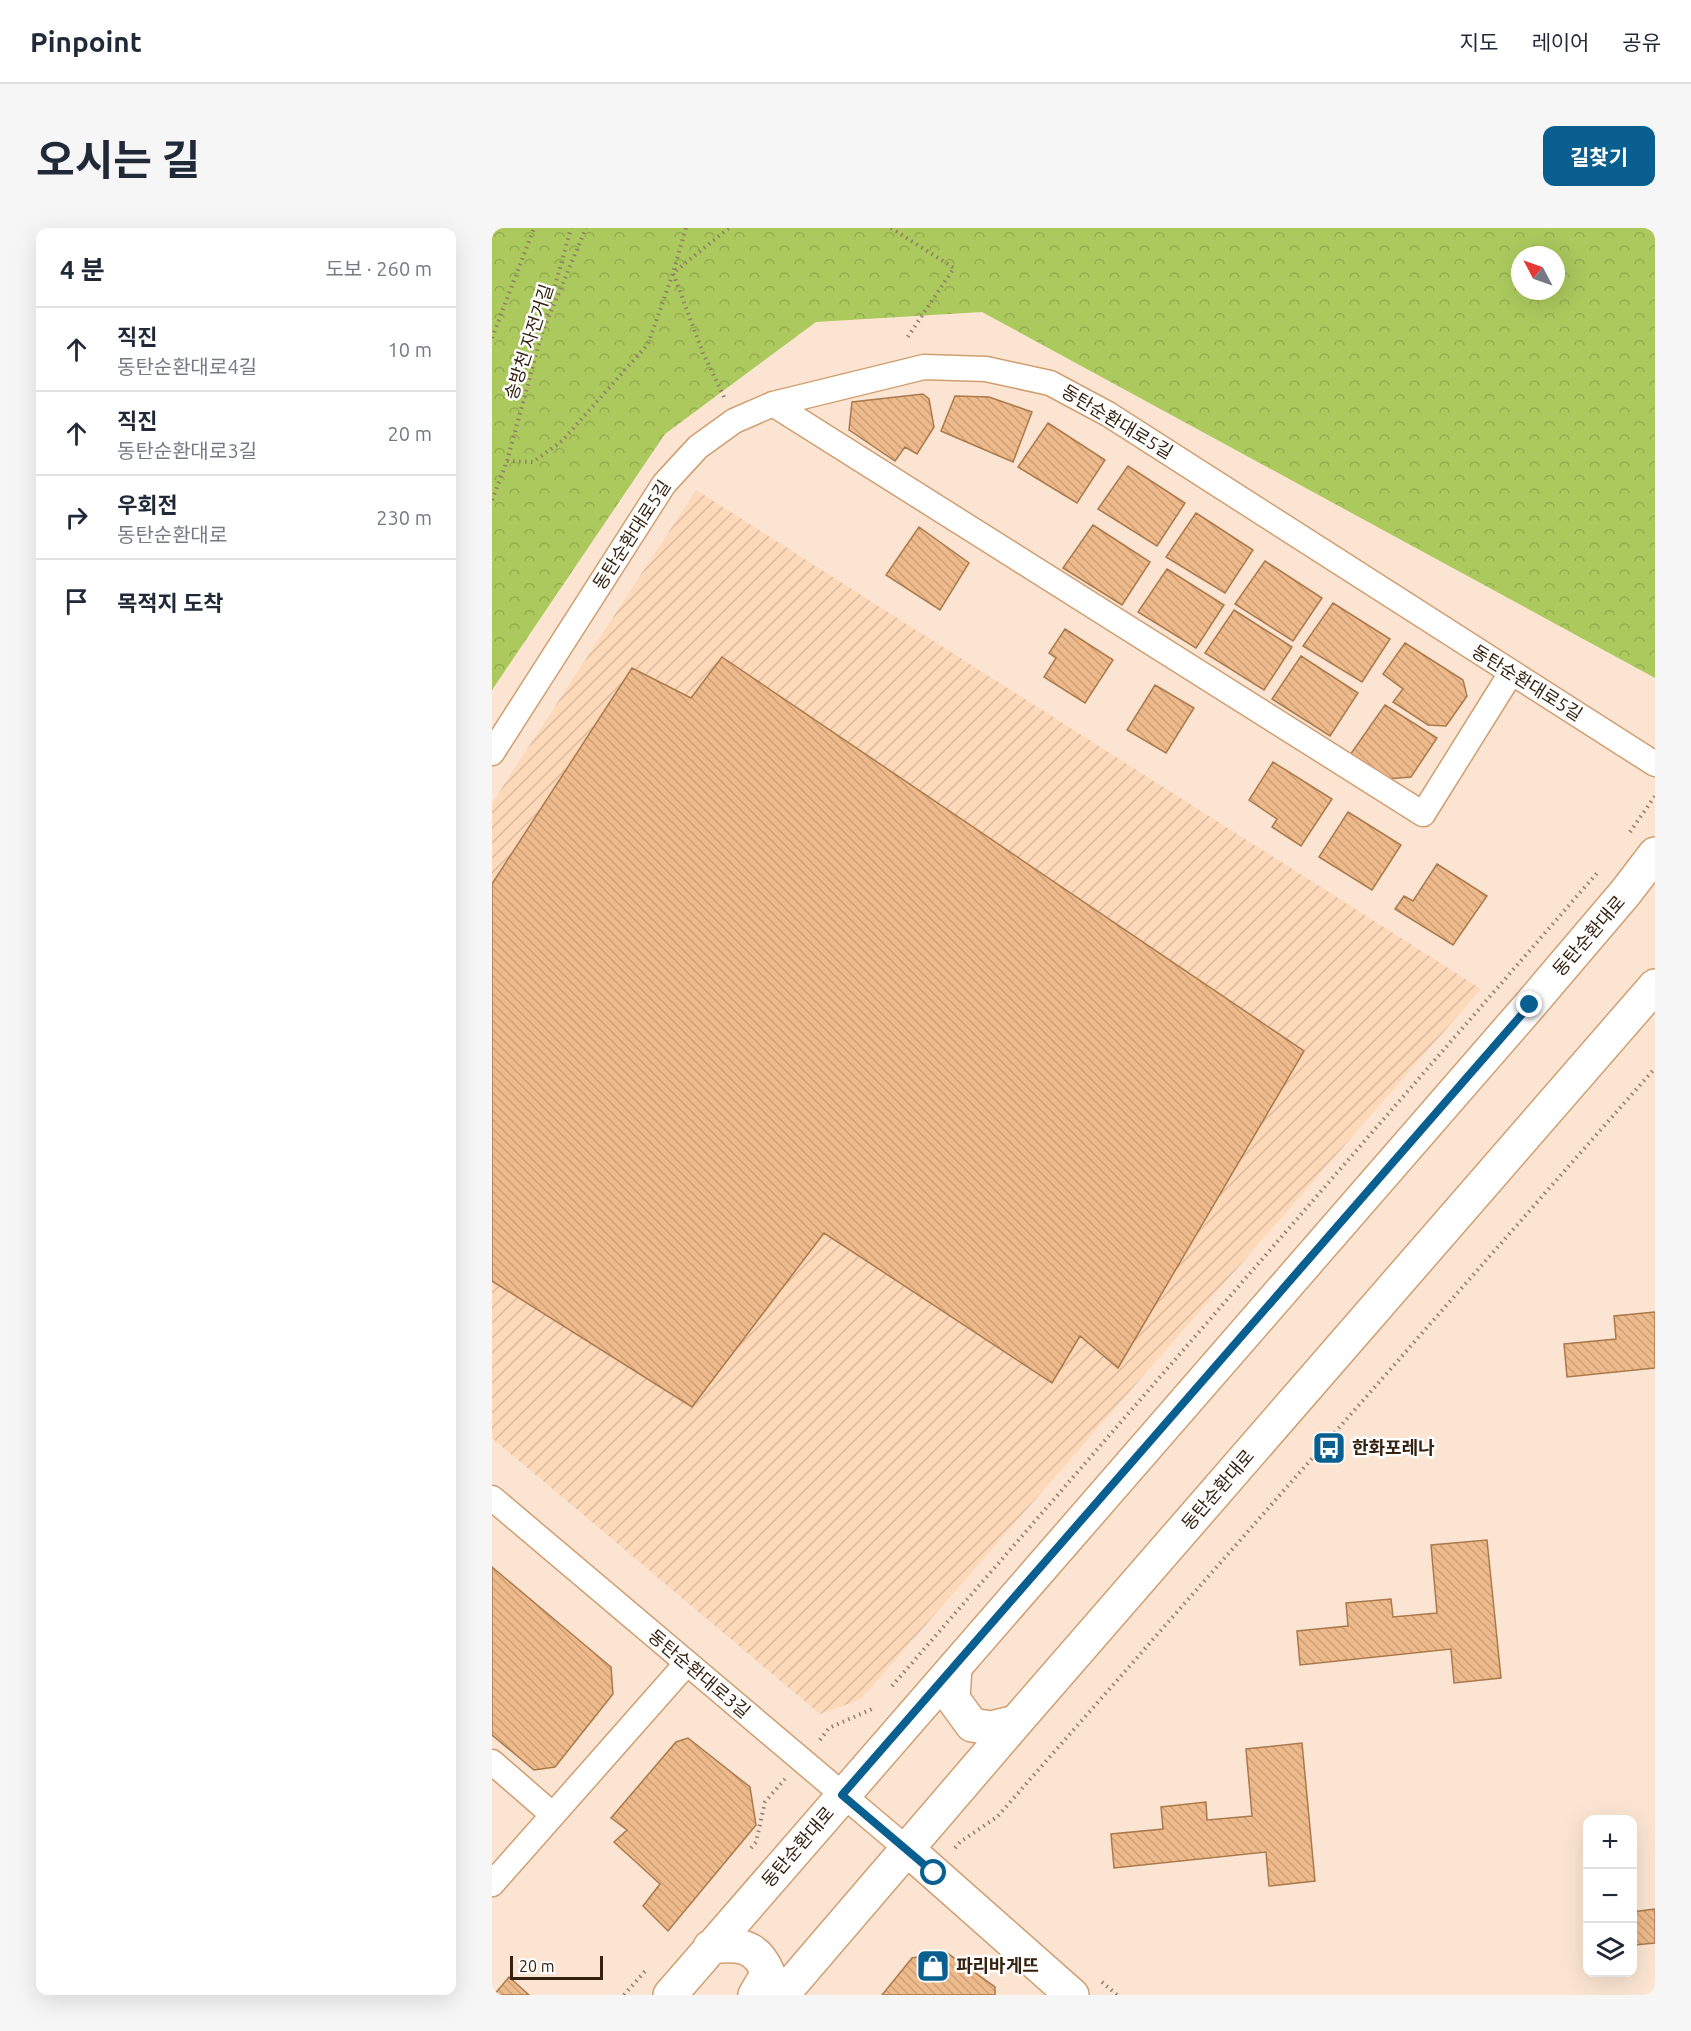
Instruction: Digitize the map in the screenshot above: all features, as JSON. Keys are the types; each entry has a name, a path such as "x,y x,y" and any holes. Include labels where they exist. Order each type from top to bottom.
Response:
{"main road":[{"name":"동탄순환대로","path":"669,1995 1530,1005 1626,892 1655,854"},
{"name":"동탄순환대로","path":"782,1995 1655,986"},
{"path":"955,1666 953,1699 972,1725 991,1728 1016,1722"},
{"path":"906,1849 1072,1995"},
{"path":"711,1947 733,1945 751,1949 763,1960 768,1973 755,1995"}],"street":[{"name":"동탄순환대로5길","path":"492,753 664,484 698,447 734,421 773,404 924,367 986,369 1050,383 1108,414 1655,764"},
{"path":"773,404 1423,814 1511,673"},
{"name":"동탄순환대로3길","path":"492,1498 906,1849"},
{"path":"492,1884 687,1663"},
{"path":"492,1762 554,1815"}],"path":[{"path":"492,338 534,228"},
{"path":"542,333 571,228"},
{"name":"송방천 자전거길","path":"492,500 507,461 542,333 585,228"},
{"path":"507,461 533,462 562,441 648,344 686,228"},
{"path":"673,273 729,228"},
{"path":"891,228 954,268 907,338"},
{"path":"673,273 704,353 734,421"},
{"path":"1624,840 1655,796"},
{"path":"886,1693 1602,866"},
{"path":"960,1842 997,1817 1655,1068"},
{"path":"830,1728 870,1711 878,1702"},
{"path":"748,1851 756,1842 765,1802"},
{"path":"624,1995 647,1968"}],"shaded area":[{"path":"696,490 1481,989 861,1699 820,1714 492,1438 492,803"}],"green space":[{"path":"492,228 1655,228 1655,678 982,312 816,322 665,434 492,690"}],"building":[{"path":"923,394 929,399 934,427 917,454 905,447 895,461 849,430 852,402"},
{"path":"955,396 989,397 1032,412 1013,462 941,431"},
{"path":"1048,423 1105,460 1077,503 1018,467"},
{"path":"1128,466 1185,503 1157,546 1098,509"},
{"path":"1196,513 1253,550 1225,593 1166,557"},
{"path":"1093,525 1150,562 1122,605 1063,568"},
{"path":"919,527 969,563 940,610 886,575"},
{"path":"1265,561 1322,598 1293,641 1235,604"},
{"path":"1167,569 1224,605 1196,648 1138,612"},
{"path":"1333,603 1390,639 1362,682 1303,646"},
{"path":"1234,610 1292,647 1264,690 1205,653"},
{"path":"1065,629 1113,660 1085,703 1044,677 1056,658 1049,653"},
{"path":"1405,643 1463,680 1467,696 1446,726 1428,725 1393,702 1403,689 1383,674"},
{"path":"1301,656 1358,693 1330,736 1272,699"},
{"path":"722,657 1304,1051 1118,1368 1080,1336 1052,1383 824,1233 692,1407 492,1281 492,884 632,668 691,698"},
{"path":"1155,685 1194,708 1166,753 1127,730"},
{"path":"1385,705 1437,738 1411,777 1387,779 1350,755"},
{"path":"1273,762 1332,799 1301,846 1272,827 1277,819 1249,800"},
{"path":"1348,812 1401,845 1372,890 1319,857"},
{"path":"1437,864 1487,896 1453,945 1395,909 1404,896 1413,901"},
{"path":"1655,1312 1655,1368 1567,1377 1564,1344 1616,1339 1614,1316"},
{"path":"1487,1540 1501,1678 1454,1683 1451,1649 1300,1665 1297,1631 1348,1626 1346,1603 1391,1599 1393,1617 1437,1613 1431,1545"},
{"path":"492,1567 611,1667 613,1694 555,1767 534,1770 492,1735"},
{"path":"688,1738 750,1787 756,1825 668,1931 643,1906 660,1884 614,1842 627,1830 611,1818 676,1742"},
{"path":"1302,1743 1315,1881 1269,1886 1266,1852 1114,1868 1111,1834 1163,1829 1161,1807 1206,1802 1207,1820 1252,1816 1246,1749"},
{"path":"1655,1909 1655,1943 1637,1945 1637,1911"},
{"path":"946,1952 995,1987 995,1995 882,1995 912,1958"},
{"path":"509,1977 529,1995 494,1995"}],"place":[{"name":"한화포레나","path":"1329,1448"},
{"name":"파리바게뜨","path":"933,1966"}],"route":[{"path":"934,1873 842,1795 1530,1005"}]}
